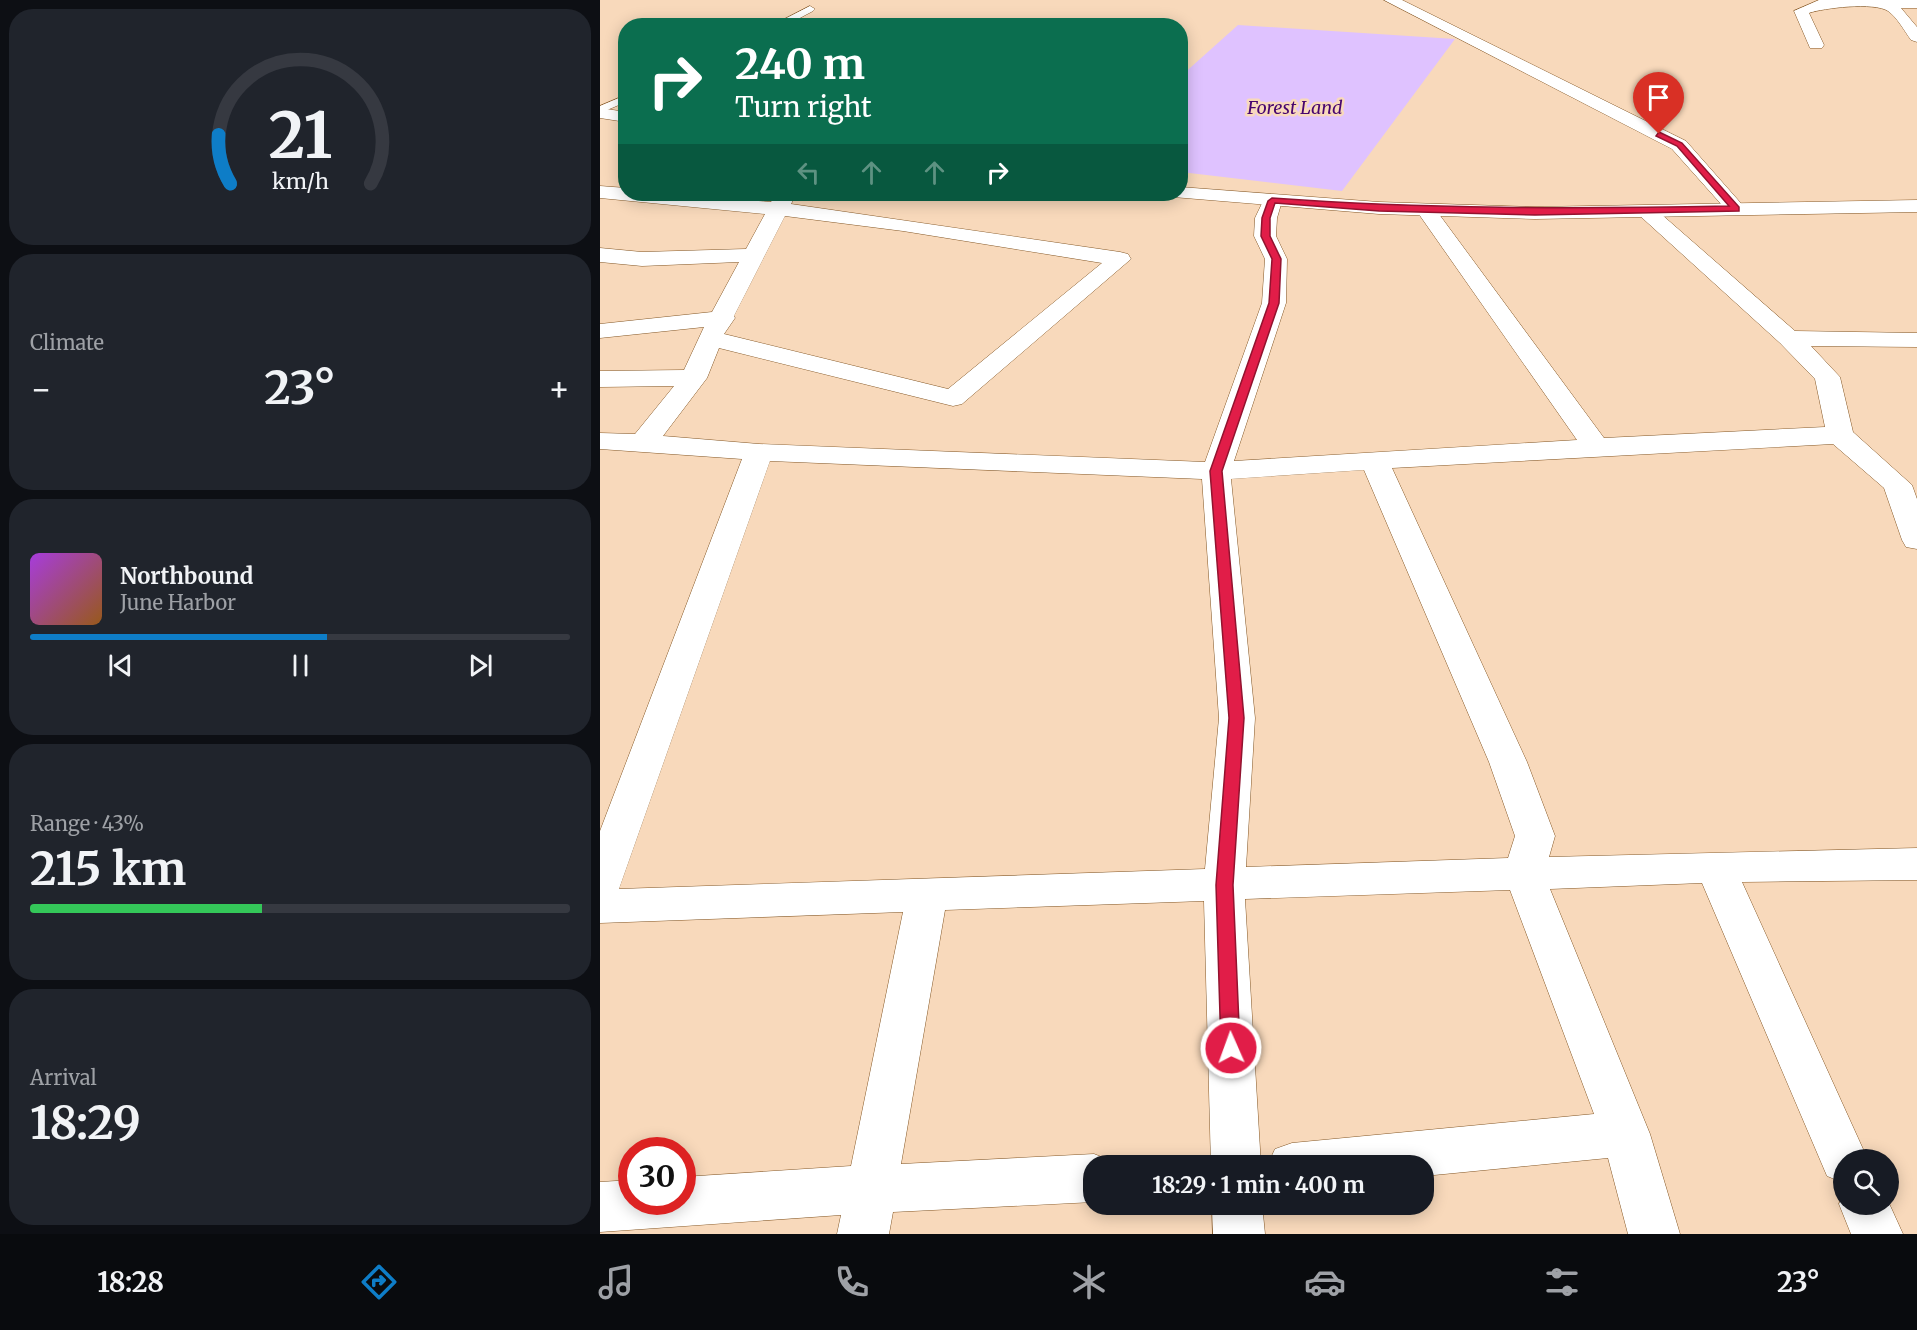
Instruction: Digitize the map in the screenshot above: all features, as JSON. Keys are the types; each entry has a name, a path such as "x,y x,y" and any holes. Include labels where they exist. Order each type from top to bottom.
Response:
{"street":[{"path":"1391,0 1680,145 1736,209"},
{"path":"1875,3 1893,8 1917,37"},
{"path":"1816,45 1802,11 1821,4 1917,4"},
{"path":"600,111 618,115"},
{"path":"600,192 618,193"},
{"path":"1188,195 1426,210 1535,213 1917,206"},
{"path":"600,331 717,328 953,398 1120,259 903,225 782,201 717,328 694,378 643,443"},
{"path":"1236,1155 1224,885 1237,718 1216,471 1274,303 1276,259 1265,236 1266,218 1272,201"},
{"path":"1426,210 1596,447"},
{"path":"1646,210 1788,338 1827,377 1840,435 1897,484 1917,540"},
{"path":"600,255 642,259 754,255"},
{"path":"1788,338 1917,340"},
{"path":"600,379 694,378"},
{"path":"600,441 759,452 1216,471 1375,463 1596,447 1840,435"},
{"path":"600,885 759,452"},
{"path":"1375,463 1508,762 1535,836 1524,874 1626,1134 1654,1234"},
{"path":"600,906 1715,867 1917,864"},
{"path":"1715,867 1839,1149"},
{"path":"867,1211 927,895"},
{"path":"1407,1155 1626,1134"},
{"path":"600,1207 867,1211 1083,1180"},
{"path":"1238,1215 1239,1234"},
{"path":"1869,1215 1877,1234"}],"lane":[{"path":"792,18 810,9"},
{"path":"600,111 618,102"}],"green space":[{"name":"Forest Land","path":"1238,25 1455,39 1342,191 1188,173 1188,70"}],"route":[{"path":"1231,1048 1224,885 1237,718 1216,471 1274,303 1276,259 1265,236 1266,218 1272,201 1379,208 1535,213 1736,209 1680,145 1659,134"}]}
